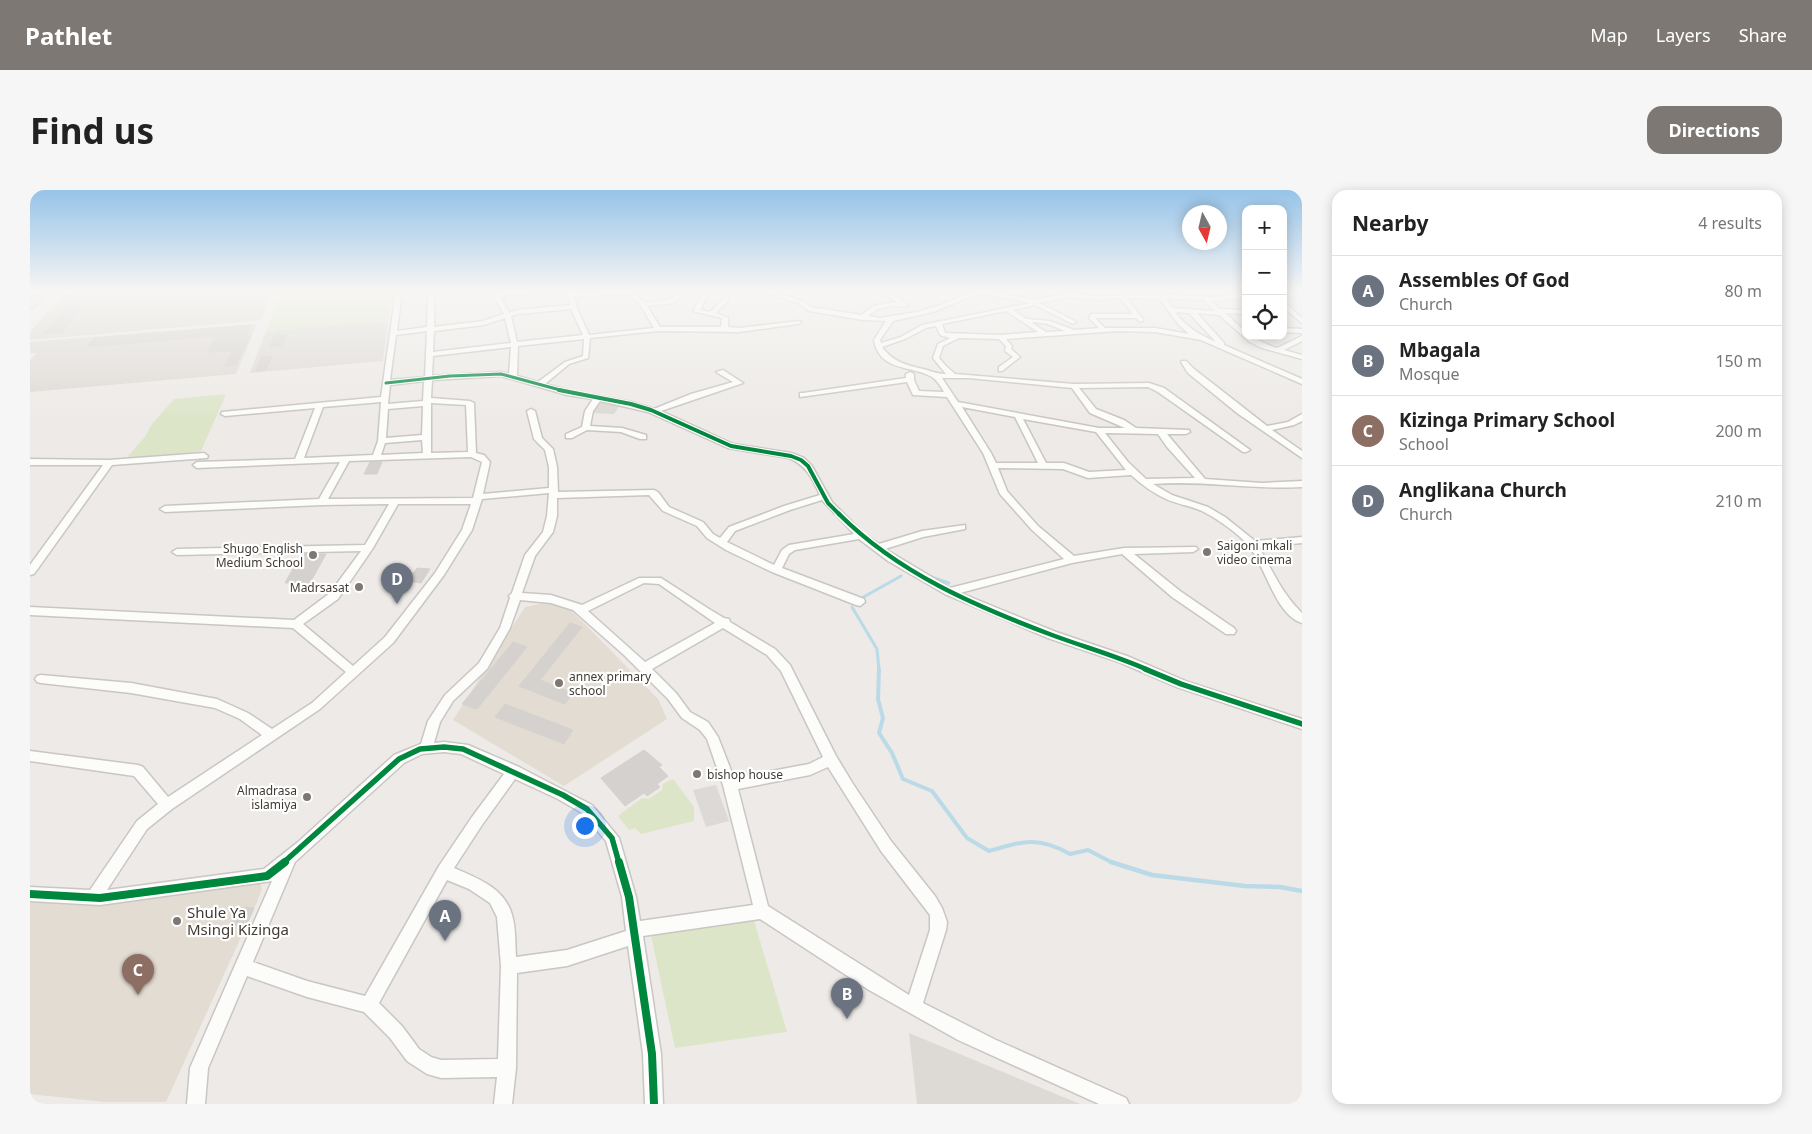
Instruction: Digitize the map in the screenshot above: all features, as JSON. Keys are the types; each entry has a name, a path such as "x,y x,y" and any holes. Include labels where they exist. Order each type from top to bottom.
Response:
{"street":[{"path":"376,459 382,441 386,383 394,334"},
{"path":"427,457 427,401 432,334"},
{"path":"512,334 514,346 513,377"},
{"path":"540,384 567,363 586,357 587,338 585,334"},
{"path":"431,354 621,334"},
{"path":"880,334 877,340 878,346 892,362 910,370 936,376 952,375 1074,386 1140,384 1161,390 1246,450"},
{"path":"878,346 904,338 909,334"},
{"path":"942,334 961,336 992,334 1001,337 1048,334"},
{"path":"1176,334 1207,339"},
{"path":"1196,334 1302,382"},
{"path":"1212,334 1223,345"},
{"path":"1243,334 1258,345 1302,357"},
{"path":"952,375 936,358 937,352 940,345 961,336"},
{"path":"1001,337 1009,346 1007,350 1017,357 1002,368"},
{"path":"1278,350 1302,338"},
{"path":"1184,362 1190,371 1302,455"},
{"path":"487,374 513,363"},
{"path":"910,370 910,380 916,392 949,394"},
{"path":"655,411 694,396 739,383 720,372"},
{"path":"386,383 487,374 513,377 570,393 632,404 655,411 732,446 773,452 801,460 808,466 821,487 824,497 833,509 861,536 950,592 1052,635 1123,659 1182,684 1302,724"},
{"path":"936,376 979,440 1003,492 1036,528 1072,560"},
{"path":"802,395 910,380"},
{"path":"1074,386 1093,411 1128,425 1134,431"},
{"path":"586,428 589,411 597,399"},
{"path":"225,414 320,405 427,401 470,403 472,454"},
{"path":"955,404 1099,430 1162,433 1186,432"},
{"path":"298,462 320,405"},
{"path":"426,748 434,721 449,698 483,666 505,628 514,596 530,555 548,532 552,516 554,478 550,454 538,439 531,411"},
{"path":"1017,414 1043,464"},
{"path":"1266,429 1291,423 1302,416"},
{"path":"569,436 586,428 622,430 643,437"},
{"path":"1099,430 1125,464 1144,482 1169,497 1205,509 1222,519 1252,544 1286,604 1302,619"},
{"path":"1162,433 1170,445 1202,481"},
{"path":"382,441 426,437"},
{"path":"93,898 142,825 167,805 316,706 389,640 439,575 467,530 478,499 486,462 481,457 472,454 346,461 197,466"},
{"path":"30,462 109,463 204,456"},
{"path":"322,502 346,461"},
{"path":"31,568 109,463"},
{"path":"992,466 1043,464 1064,466 1088,475 1134,472"},
{"path":"1144,482 1182,479 1272,487 1302,484"},
{"path":"165,509 322,502 478,499 554,493 601,495 650,492 655,494 666,509 700,524 710,536 721,543 776,570 860,602"},
{"path":"721,543 732,529 787,508 824,497"},
{"path":"296,624 334,596 368,548 395,501"},
{"path":"878,548 922,534 962,527"},
{"path":"776,570 785,552 792,547 861,536"},
{"path":"1252,544 1302,540"},
{"path":"177,552 368,548"},
{"path":"950,592 1072,560 1124,551 1193,549"},
{"path":"1124,551 1176,594 1230,631"},
{"path":"581,610 643,580 660,581 705,612 725,622 770,652 786,668 831,760 886,846 930,901 937,913 938,930 913,1007"},
{"path":"514,596 551,598 581,610 644,668 672,696 686,715 704,726 712,737 730,785 762,911 850,969 913,1007 1013,1058 1120,1104"},
{"path":"30,611 296,624 354,673"},
{"path":"644,668 725,622"},
{"path":"41,679 131,688 216,704 244,716 273,736"},
{"path":"30,894 93,898 267,876 399,759 426,748 463,749 563,794 587,809 612,838 629,897 652,1054 654,1104"},
{"path":"30,756 138,772 167,805"},
{"path":"730,785 810,769 831,760"},
{"path":"369,1005 444,872 477,821 514,771"},
{"path":"196,1104 199,1068 291,856"},
{"path":"444,872 474,884 495,898 505,915 509,966 507,1068 503,1104"},
{"path":"509,966 567,958 634,933 762,911"},
{"path":"243,967 307,989 369,1005 396,1032 413,1055 427,1065 441,1069 507,1068"},
{"path":"199,1068 203,1104"}],"shaded area":[{"path":"30,334 103,334 30,340"},
{"path":"135,334 253,334 236,374 30,392 30,360 37,353 30,353 30,342"},
{"path":"265,334 386,334 383,361 250,373"},
{"path":"596,401 620,405 614,414 592,413"},
{"name":"annex primary school","path":"550,602 566,606 586,625 658,699 667,719 564,786 453,720 525,607"},
{"path":"716,785 729,821 706,827 693,790"},
{"path":"260,881 262,889 257,902 166,1102 105,1102 30,1094 30,892 90,894"},
{"path":"909,1033 1080,1104 917,1104"}],"green space":[{"path":"226,394 201,451 134,460 128,456 174,399"},
{"path":"673,779 694,807 694,821 641,834 635,828 629,830 618,816 642,798 649,799 662,790 663,784"},
{"path":"752,914 787,1032 675,1048 649,926"}],"building":[{"path":"146,334 247,334 246,336 250,336 236,365 225,366 232,351 207,352 216,336 87,347 94,338"},
{"path":"287,334 282,346 269,347 275,335"},
{"path":"272,356 266,370 256,371 261,357"},
{"path":"370,462 382,462 377,474 364,474"},
{"name":"Shugo English Medium School","path":"301,554 326,554 310,583 285,583"},
{"path":"417,568 430,569 421,583 407,581"},
{"path":"570,623 582,627 540,680 573,693 565,704 519,686"},
{"path":"513,642 527,647 477,709 462,704"},
{"name":"annex primary school","path":"505,704 573,730 564,744 495,717"},
{"path":"644,750 662,765 659,767 668,776 657,784 660,787 647,796 644,793 625,806 601,778"},
{"path":"239,907 254,908 246,926 231,926"}],"waterway":[{"path":"860,599 901,576"},
{"path":"928,576 949,583"},
{"path":"852,607 877,649 879,670"},
{"path":"879,670 878,699 883,718 879,733 892,753 903,779 932,791 967,838 989,851 1030,842 1049,845 1070,854 1088,850 1111,862"},
{"path":"1111,862 1152,875 1245,886 1280,887 1302,891"}],"cycle path":[{"path":"386,383 450,376 501,374 570,393 631,404 651,410 731,446 791,456 801,460 808,466 828,503 861,536 892,559 949,592 1052,635 1123,659 1181,684 1302,724"},
{"path":"30,894 100,898 267,876 303,847 399,759 420,749 444,747 463,749 563,795 587,809 612,838 629,897 652,1054 654,1104"}],"place":[{"name":"Saigoni mkali video cinema","path":"1207,552"},
{"name":"Shugo English Medium School","path":"313,555"},
{"name":"Madrsasat","path":"359,587"},
{"name":"Anglikana Church","path":"397,604"},
{"name":"annex primary school","path":"559,683"},
{"name":"bishop house","path":"697,774"},
{"name":"Almadrasa islamiya","path":"307,797"},
{"name":"Shule Ya Msingi Kizinga","path":"177,921"},
{"name":"Assembles Of God","path":"445,941"},
{"name":"Kizinga Primary School","path":"138,995"},
{"name":"Mbagala","path":"847,1019"}]}
